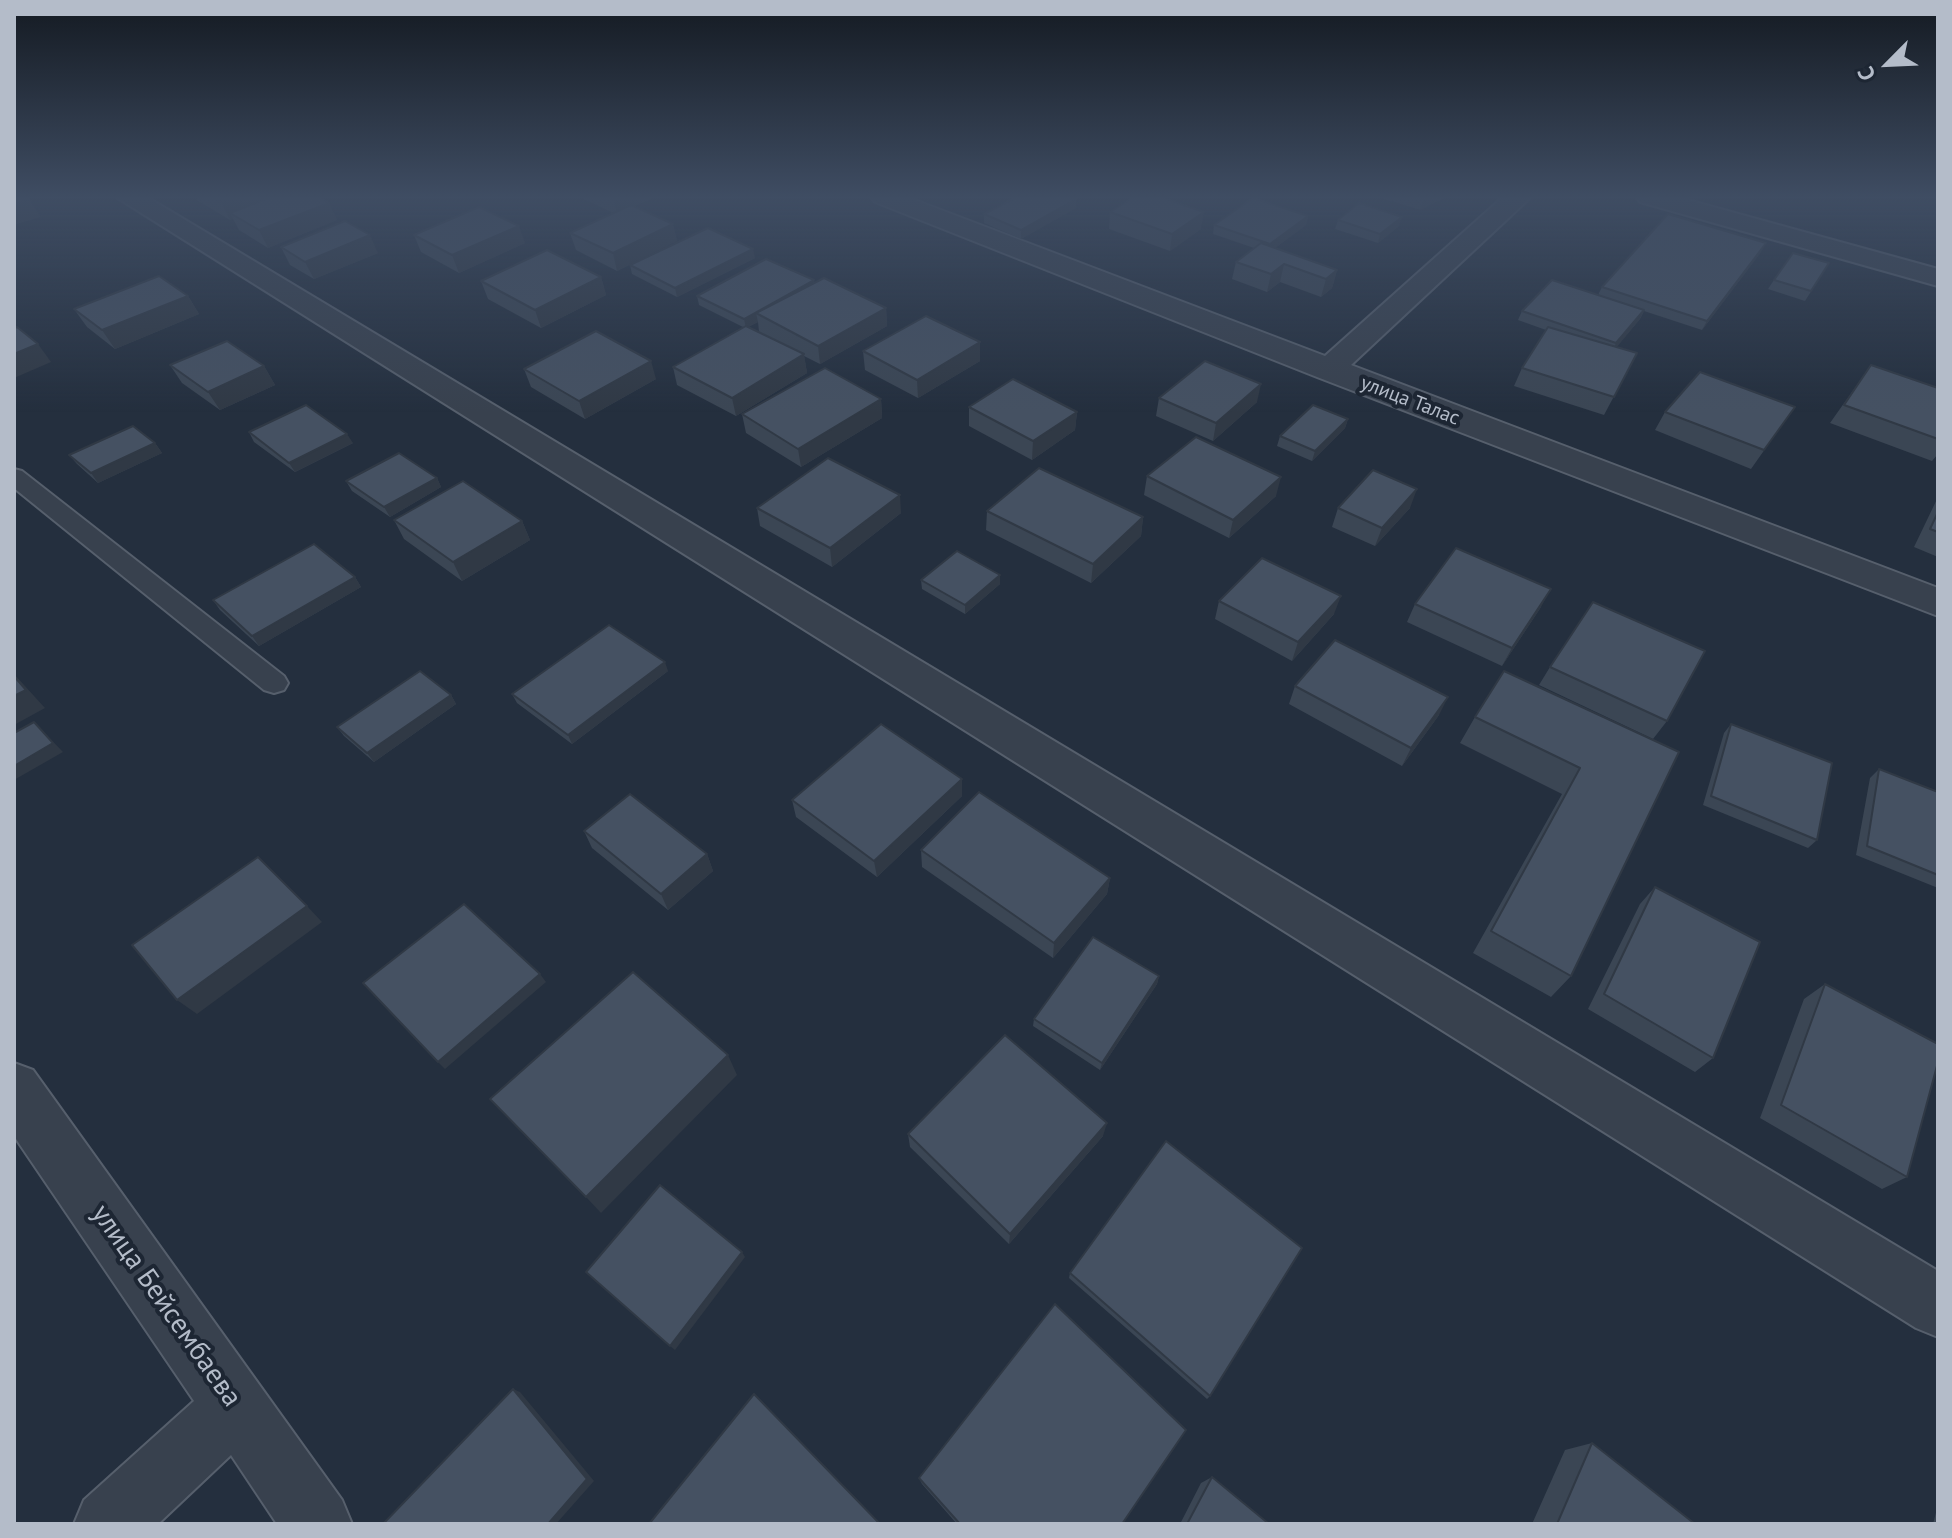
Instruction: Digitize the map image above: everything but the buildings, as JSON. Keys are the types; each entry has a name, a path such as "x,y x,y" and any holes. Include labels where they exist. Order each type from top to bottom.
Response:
{"street":[{"path":"246,269 1938,1306"},
{"name":"улица Талас","path":"1068,269 1938,603"},
{"path":"1328,370 1439,269"},
{"path":"1905,269 1938,278"},
{"name":"улица Бейсембаева","path":"14,1089 318,1524"},
{"path":"108,1524 236,1406"}],"lane":[{"path":"14,476 274,683"}]}
